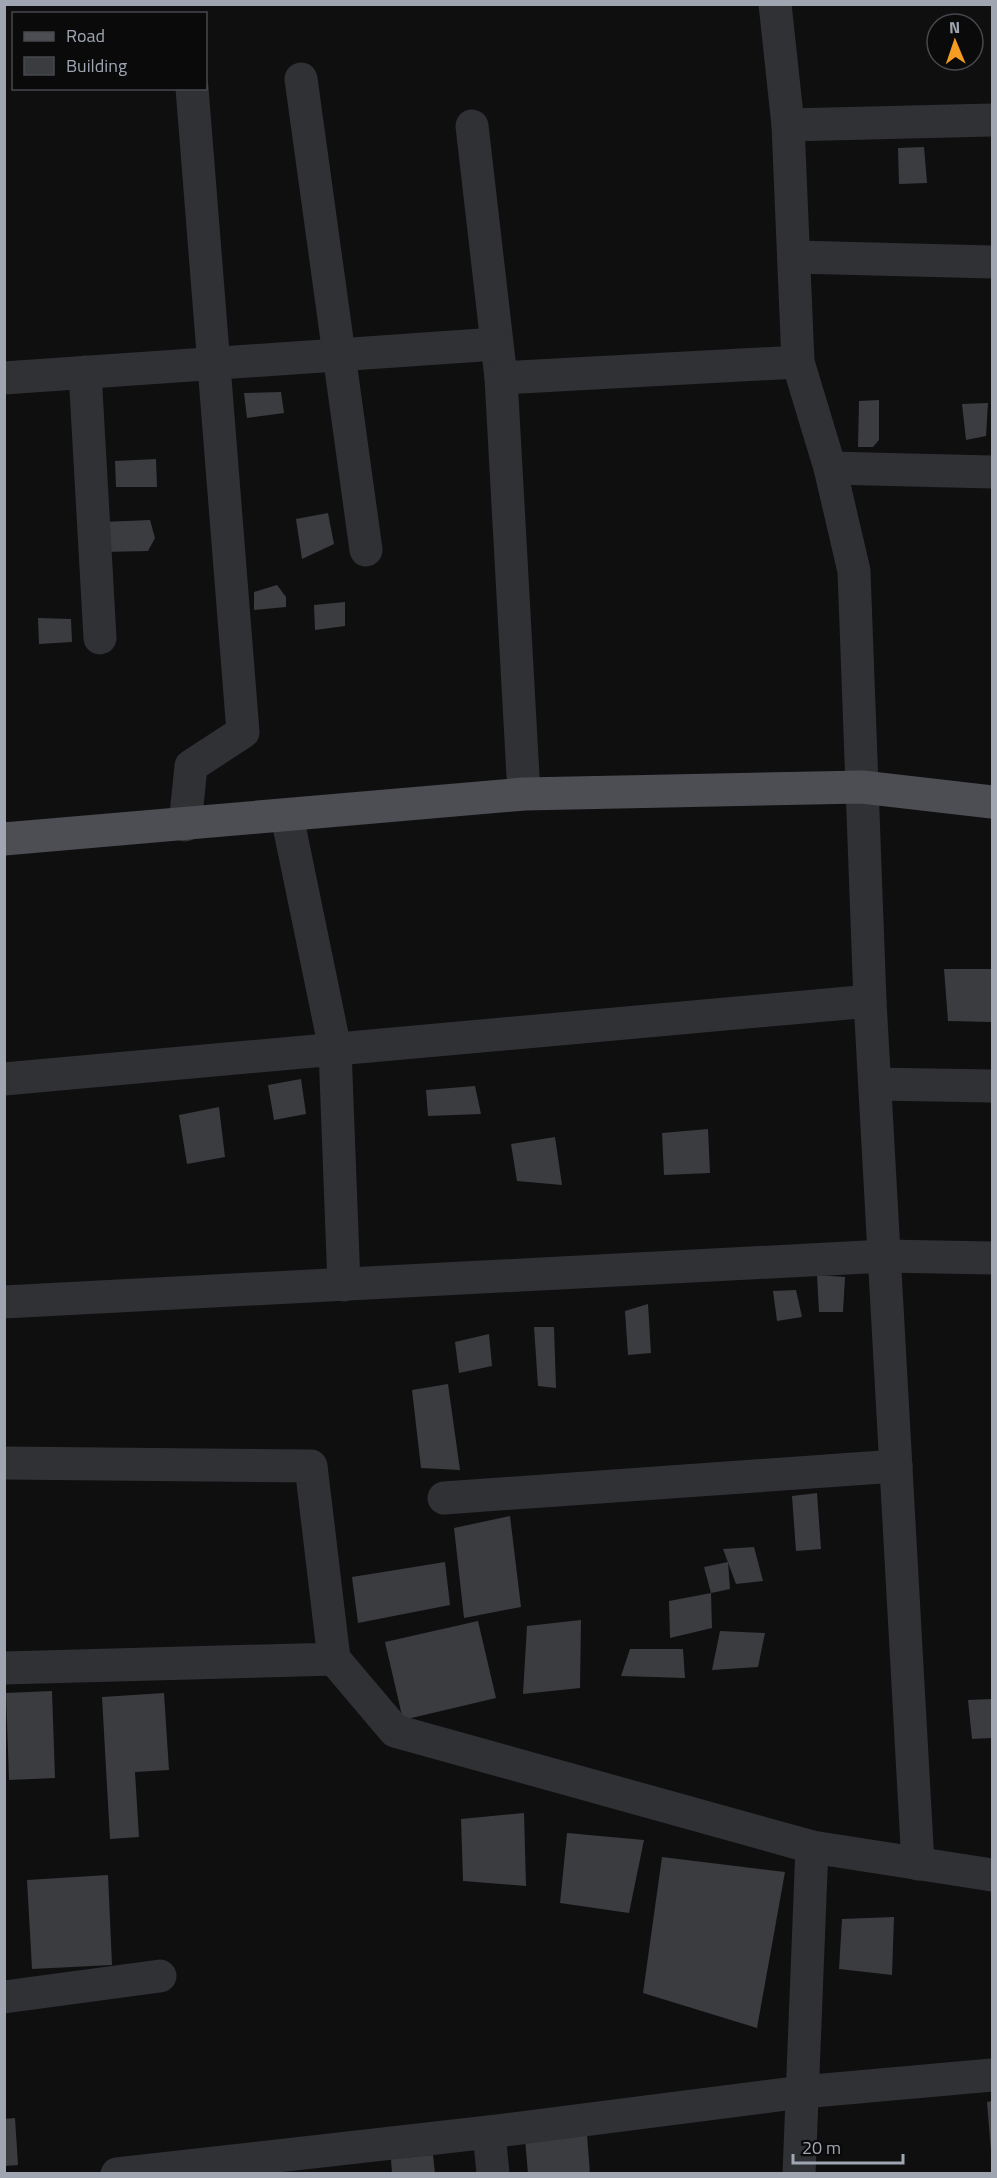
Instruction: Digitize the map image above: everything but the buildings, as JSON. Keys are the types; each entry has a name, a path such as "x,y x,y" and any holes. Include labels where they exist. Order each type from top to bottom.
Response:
{"main road":[{"path":"4,839 524,794 862,787 993,802"}],"street":[{"path":"775,4 788,125 798,363 830,468 854,571 870,1001 918,1864"},
{"path":"301,79 366,550"},
{"path":"185,825 191,766 243,732 192,90"},
{"path":"788,125 993,120"},
{"path":"472,126 501,378 524,794"},
{"path":"794,257 993,262"},
{"path":"4,378 496,344"},
{"path":"501,378 798,363"},
{"path":"85,372 100,638"},
{"path":"830,468 993,472"},
{"path":"287,816 335,1049 344,1285"},
{"path":"4,1079 870,1001"},
{"path":"875,1084 993,1086"},
{"path":"4,1302 885,1256 993,1258"},
{"path":"4,1463 310,1466 334,1659 395,1731 812,1847 993,1875"},
{"path":"444,1498 896,1466"},
{"path":"4,1668 334,1659"},
{"path":"798,2174 812,1847"},
{"path":"4,1997 160,1976"},
{"path":"117,2174 249,2166 489,2132 802,2092 993,2074"},
{"path":"489,2132 494,2174"}]}
